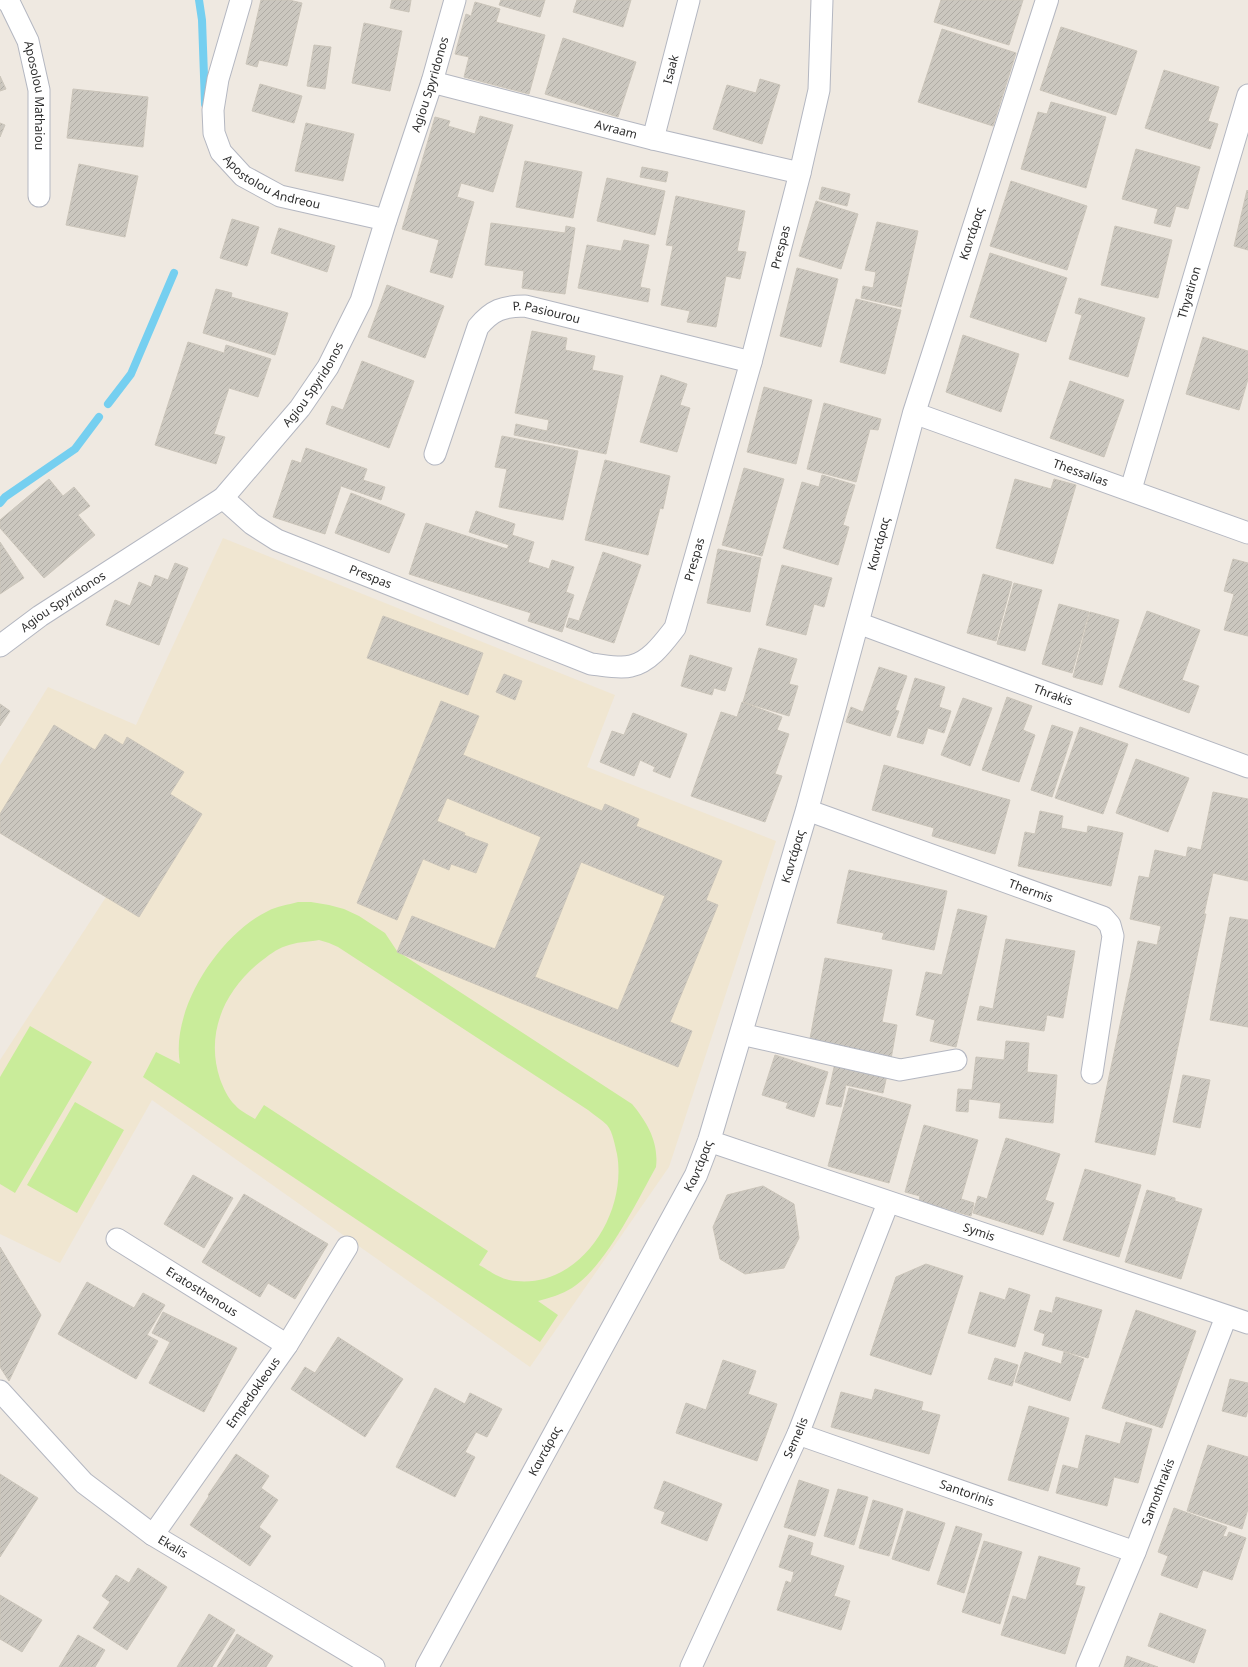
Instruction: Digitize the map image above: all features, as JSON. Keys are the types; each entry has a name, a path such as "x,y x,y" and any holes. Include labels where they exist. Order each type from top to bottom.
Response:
{"street":[{"name":"Aposolou Mathaiou","path":"6,0 10,4 28,41 39,90 39,196"},
{"name":"Apostolou Andreou","path":"241,0 218,79 213,110 214,133 221,152 243,176 280,196 386,220"},
{"name":"Agiou Spyridonos","path":"0,646 40,616 223,498 300,408 328,367 361,301 432,82 455,0"},
{"name":"Isaak","path":"653,139 689,0"},
{"name":"Prespas","path":"223,498 252,524 277,540 591,664 613,667 630,667 656,651 675,628 751,362 800,173 819,90 822,0"},
{"name":"Καντάρας","path":"427,1667 696,1175 709,1141 807,810 914,413 1047,0"},
{"name":"Avraam","path":"432,82 653,139 800,173"},
{"name":"Thyatiron","path":"1131,489 1248,95"},
{"name":"P. Pasiourou","path":"435,454 478,327 488,316 498,310 513,306 525,306 751,362"},
{"name":"Thessalias","path":"914,413 1131,489 1248,533"},
{"name":"Thrakis","path":"858,623 1248,767"},
{"name":"Thermis","path":"807,810 1103,917 1110,925 1112,936 1092,1073"},
{"path":"741,1034 900,1070 956,1060"},
{"name":"Symis","path":"709,1141 888,1203 1226,1317 1248,1323"},
{"name":"Semelis","path":"690,1667 798,1434 888,1203"},
{"name":"Eratosthenous","path":"117,1239 287,1345"},
{"name":"Empedokleous","path":"153,1535 287,1345 347,1247"},
{"name":"Samothrakis","path":"1087,1667 1135,1552 1226,1317"},
{"name":"Ekalis","path":"0,1391 84,1483 153,1535 374,1667"},
{"name":"Santorinis","path":"798,1434 1135,1552"}],"shaded area":[{"path":"223,538 615,695 587,767 776,841 669,1167 530,1367 152,1100 60,1263 0,1234 0,1060 106,897 0,833 0,765 48,687 136,725"}],"green space":[{"path":"298,902 311,902 329,905 344,909 359,916 385,933 397,951 632,1104 647,1125 656,1149 656,1167 630,1215 597,1265 585,1278 572,1288 556,1296 538,1301 558,1315 540,1342 143,1077 156,1052 180,1064 179,1043 183,1020 191,997 202,976 216,955 250,922 271,909","holes":["319,940 338,947 588,1110 607,1125 612,1135 617,1154 618,1178 614,1202 606,1225 593,1245 576,1262 556,1275 534,1281 509,1280 501,1278 479,1265 488,1251 264,1105 255,1119 239,1109 230,1100 220,1079 216,1062 215,1046 221,1014 236,986 260,962 282,947"]},
{"path":"30,1026 92,1062 15,1193 0,1184 0,1077"},
{"path":"75,1102 124,1130 77,1213 27,1185"}],"building":[{"path":"261,0 289,0 302,3 287,66 259,60 257,67 246,64"},
{"path":"392,0 411,0 409,12 390,8"},
{"path":"501,0 545,0 540,17 499,5"},
{"path":"577,0 631,0 623,27 573,12"},
{"path":"941,0 1023,0 1009,45 934,22"},
{"path":"475,2 500,9 496,22 545,35 529,94 464,77 469,57 455,54 466,14 471,16"},
{"path":"364,23 402,31 390,91 352,83"},
{"path":"1061,27 1137,51 1116,115 1040,90"},
{"path":"942,29 1016,53 993,126 918,102"},
{"path":"563,38 636,62 618,117 545,94"},
{"path":"314,45 331,47 325,89 307,86"},
{"path":"1164,70 1219,87 1208,121 1218,124 1210,149 1145,128"},
{"path":"0,76 6,89 0,91"},
{"path":"760,79 780,85 762,144 713,129 727,85 756,93"},
{"path":"260,84 302,96 294,123 252,111"},
{"path":"73,89 148,97 143,147 67,138"},
{"path":"1051,102 1106,117 1086,188 1021,169 1038,112 1047,114"},
{"path":"480,116 513,125 493,192 461,183 457,197 474,202 452,278 430,272 439,240 402,229 435,117 450,121 448,126 475,134"},
{"path":"0,123 5,125 0,137"},
{"path":"306,123 354,134 343,181 295,171"},
{"path":"1136,149 1200,167 1188,209 1176,206 1170,227 1154,223 1158,209 1122,199"},
{"path":"525,161 582,172 573,218 516,207"},
{"path":"79,164 138,176 125,237 66,225"},
{"path":"642,167 668,172 666,182 640,177"},
{"path":"607,178 665,191 655,235 597,221"},
{"path":"1011,181 1087,206 1067,270 990,246"},
{"path":"822,187 850,194 847,206 819,199"},
{"path":"1247,190 1248,191 1248,250 1234,246"},
{"path":"676,196 745,211 737,251 746,252 740,279 726,276 716,327 687,322 690,311 661,305 673,246 666,245"},
{"path":"816,201 858,214 841,269 799,256"},
{"path":"232,219 259,227 247,266 220,258"},
{"path":"877,222 918,231 901,307 861,298 863,286 873,288 876,272 865,270"},
{"path":"491,223 565,233 566,226 575,228 565,294 522,288 524,271 485,265"},
{"path":"1115,226 1172,240 1158,298 1101,285"},
{"path":"279,228 335,246 327,272 271,253"},
{"path":"624,240 649,245 640,287 650,289 648,302 578,288 587,245 621,251"},
{"path":"990,253 1067,278 1046,342 970,317"},
{"path":"797,268 838,279 821,347 780,336"},
{"path":"387,285 444,306 425,358 368,337"},
{"path":"216,289 232,293 231,297 288,313 275,355 203,333"},
{"path":"1079,298 1145,318 1128,377 1069,359 1082,315 1075,313"},
{"path":"856,299 901,310 885,374 840,362"},
{"path":"532,331 567,338 565,350 595,356 592,370 623,376 606,454 514,435 516,424 547,431 549,420 515,413"},
{"path":"963,335 1019,354 1001,412 946,392"},
{"path":"1203,337 1248,351 1248,379 1239,410 1186,394"},
{"path":"188,342 224,353 226,345 271,359 258,397 229,388 214,434 225,437 216,464 155,445"},
{"path":"362,361 414,381 389,448 326,424 332,406 343,410"},
{"path":"661,375 687,384 680,405 690,408 677,452 640,442"},
{"path":"1070,381 1124,400 1104,457 1050,438"},
{"path":"764,387 812,400 796,464 747,452"},
{"path":"824,403 881,419 878,430 870,429 856,482 807,469"},
{"path":"502,436 578,451 563,520 499,507 507,469 495,467"},
{"path":"306,448 367,469 363,480 385,487 381,500 341,486 325,534 273,517 292,460 301,463"},
{"path":"605,460 670,476 663,509 660,508 648,555 585,540"},
{"path":"744,468 784,479 762,556 722,545"},
{"path":"822,475 855,485 843,525 849,527 838,565 783,548 802,482 819,487"},
{"path":"49,479 63,496 74,487 90,506 78,515 95,535 44,578 0,528 0,520"},
{"path":"1015,479 1051,489 1054,479 1076,485 1053,564 996,548"},
{"path":"351,493 405,514 389,553 335,533"},
{"path":"476,511 515,524 512,535 534,542 528,562 549,569 552,560 574,567 566,592 574,595 562,632 528,621 531,613 409,574 426,523 507,549 509,545 469,532"},
{"path":"0,542 24,578 0,594"},
{"path":"718,549 761,558 750,612 707,603"},
{"path":"603,552 641,565 614,643 566,627 569,618 579,621"},
{"path":"1233,559 1248,563 1248,636 1224,630 1234,594 1224,591"},
{"path":"175,563 188,568 159,645 106,625 115,600 130,606 139,582 151,587 155,575 168,580"},
{"path":"782,565 832,578 824,607 814,604 806,635 766,625"},
{"path":"983,574 1012,582 996,641 967,633"},
{"path":"1014,583 1042,590 1025,651 997,644"},
{"path":"1059,604 1089,612 1072,673 1042,664"},
{"path":"1147,611 1200,630 1182,680 1199,686 1189,713 1119,687"},
{"path":"1090,612 1119,620 1102,685 1073,677"},
{"path":"383,616 483,653 468,695 367,658"},
{"path":"759,648 797,659 789,684 798,686 789,716 743,702"},
{"path":"690,655 732,668 725,691 714,688 712,695 681,686"},
{"path":"879,667 907,676 895,710 899,711 890,736 846,722 851,707 863,712"},
{"path":"504,674 522,681 515,700 496,692"},
{"path":"915,678 945,687 939,707 951,711 944,733 928,728 923,744 897,737"},
{"path":"1007,697 1032,706 1023,730 1035,735 1019,782 982,770"},
{"path":"963,698 992,708 970,766 941,755"},
{"path":"441,701 479,716 463,755 602,811 605,804 639,819 636,826 722,861 706,900 718,905 670,1022 692,1031 678,1067 397,952 412,916 495,949 541,837 447,798 437,821 465,833 464,835 488,844 476,873 451,864 449,870 423,859 397,920 357,903","holes":["581,862 665,896 618,1010 535,977"]},
{"path":"742,702 782,717 777,730 789,734 775,774 782,776 765,822 691,796 721,712 737,717"},
{"path":"0,704 10,711 0,726"},
{"path":"633,713 687,734 670,778 653,771 655,767 640,760 634,776 600,762 612,731 624,735"},
{"path":"54,725 95,750 105,734 123,745 127,737 184,772 170,794 202,814 139,917 0,833 0,814"},
{"path":"1052,725 1073,732 1052,797 1031,790"},
{"path":"1080,727 1128,744 1103,814 1055,798"},
{"path":"1136,759 1189,778 1168,832 1116,813"},
{"path":"884,765 1010,800 995,854 932,836 934,828 872,810"},
{"path":"1213,792 1248,799 1248,881 1213,873 1204,914 1206,914 1155,1155 1095,1142 1138,941 1157,945 1161,926 1130,919 1139,876 1149,878 1155,850 1186,857 1188,847 1201,850"},
{"path":"1040,811 1063,816 1061,828 1087,833 1088,826 1123,833 1111,886 1018,866 1025,832 1035,834"},
{"path":"849,870 947,891 934,950 882,939 884,933 837,923"},
{"path":"958,909 987,916 956,1047 930,1041 935,1020 916,1015 926,972 942,975"},
{"path":"1230,917 1248,920 1248,1027 1210,1020"},
{"path":"1006,939 1075,951 1063,1018 1047,1015 1044,1031 977,1020 980,1006 993,1009"},
{"path":"825,958 892,970 882,1022 897,1025 891,1059 809,1044"},
{"path":"1006,1041 1029,1043 1027,1072 1057,1075 1053,1123 999,1118 1001,1103 969,1099 968,1112 956,1111 958,1089 972,1090 976,1057 1004,1060"},
{"path":"775,1055 828,1072 814,1117 786,1108 788,1103 762,1095"},
{"path":"835,1063 887,1075 883,1093 846,1085 841,1107 826,1104"},
{"path":"1183,1075 1210,1080 1200,1128 1173,1122"},
{"path":"849,1088 911,1105 889,1183 828,1166"},
{"path":"924,1125 978,1140 961,1199 974,1203 971,1216 919,1201 920,1196 905,1192"},
{"path":"1006,1138 1060,1154 1045,1200 1054,1203 1043,1235 973,1213 978,1196 987,1199"},
{"path":"1085,1169 1141,1185 1119,1257 1063,1240"},
{"path":"193,1175 233,1198 204,1248 164,1224"},
{"path":"763,1186 794,1204 799,1238 784,1268 745,1274 720,1259 713,1227 727,1195"},
{"path":"1147,1190 1175,1198 1175,1201 1202,1209 1181,1279 1125,1262"},
{"path":"244,1194 328,1244 295,1299 268,1283 260,1297 202,1262"},
{"path":"0,1247 41,1315 9,1381 0,1367"},
{"path":"926,1264 963,1276 931,1375 870,1355 896,1277"},
{"path":"87,1282 134,1308 143,1293 165,1305 147,1335 158,1341 136,1379 58,1334"},
{"path":"1009,1288 1030,1295 1015,1347 968,1333 980,1292 1005,1300"},
{"path":"1056,1297 1102,1310 1088,1358 1042,1345 1045,1334 1034,1330 1040,1310 1052,1313"},
{"path":"1136,1310 1196,1331 1162,1428 1102,1408"},
{"path":"163,1312 237,1348 204,1412 149,1383 170,1342 152,1333"},
{"path":"338,1337 403,1379 365,1437 291,1389 305,1367 315,1373"},
{"path":"1025,1352 1061,1364 1064,1352 1084,1359 1070,1401 1015,1382"},
{"path":"995,1358 1018,1365 1012,1386 988,1379"},
{"path":"723,1360 756,1371 748,1394 777,1404 757,1461 676,1433 686,1403 706,1410"},
{"path":"1230,1379 1248,1383 1248,1409 1246,1417 1222,1411"},
{"path":"435,1388 465,1404 470,1393 502,1409 487,1437 476,1432 465,1452 475,1457 455,1497 396,1467"},
{"path":"875,1389 923,1402 921,1410 940,1415 929,1454 831,1427 841,1392 872,1400"},
{"path":"1029,1406 1069,1418 1048,1491 1008,1480"},
{"path":"1126,1422 1152,1429 1138,1483 1114,1477 1107,1506 1056,1493 1063,1465 1078,1469 1086,1435 1120,1444"},
{"path":"1208,1445 1248,1457 1248,1509 1242,1529 1187,1511"},
{"path":"236,1454 269,1476 261,1488 278,1500 259,1527 271,1536 250,1566 190,1525 209,1496 208,1495"},
{"path":"0,1474 38,1498 0,1557"},
{"path":"799,1480 829,1490 815,1536 784,1527"},
{"path":"664,1481 722,1504 707,1541 661,1523 665,1512 654,1508"},
{"path":"838,1489 868,1497 854,1545 824,1536"},
{"path":"873,1500 903,1509 889,1556 859,1548"},
{"path":"1174,1508 1227,1527 1223,1536 1227,1537 1229,1532 1246,1538 1232,1580 1203,1570 1197,1588 1161,1575 1168,1556 1158,1552"},
{"path":"907,1511 945,1523 929,1571 892,1559"},
{"path":"956,1526 982,1534 964,1593 937,1584"},
{"path":"789,1535 813,1543 810,1555 844,1566 834,1596 850,1601 841,1630 777,1610 786,1581 791,1583 794,1572 779,1567"},
{"path":"984,1541 1022,1552 1000,1624 962,1612"},
{"path":"1039,1556 1080,1568 1075,1585 1085,1587 1065,1654 1001,1635 1013,1596 1026,1600"},
{"path":"138,1568 167,1587 127,1650 93,1628 110,1602 102,1596 116,1575 129,1583"},
{"path":"0,1595 42,1620 22,1652 0,1639"},
{"path":"1160,1613 1206,1630 1194,1663 1148,1646"},
{"path":"209,1614 235,1630 212,1667 177,1667"},
{"path":"237,1634 273,1656 266,1667 217,1667"},
{"path":"78,1635 105,1650 95,1667 59,1667"},
{"path":"1127,1656 1158,1667 1124,1667"}],"waterway":[{"path":"199,0 202,20 205,104"},
{"path":"108,404 131,374 174,273"},
{"path":"0,503 5,497 75,449 99,417"}]}
